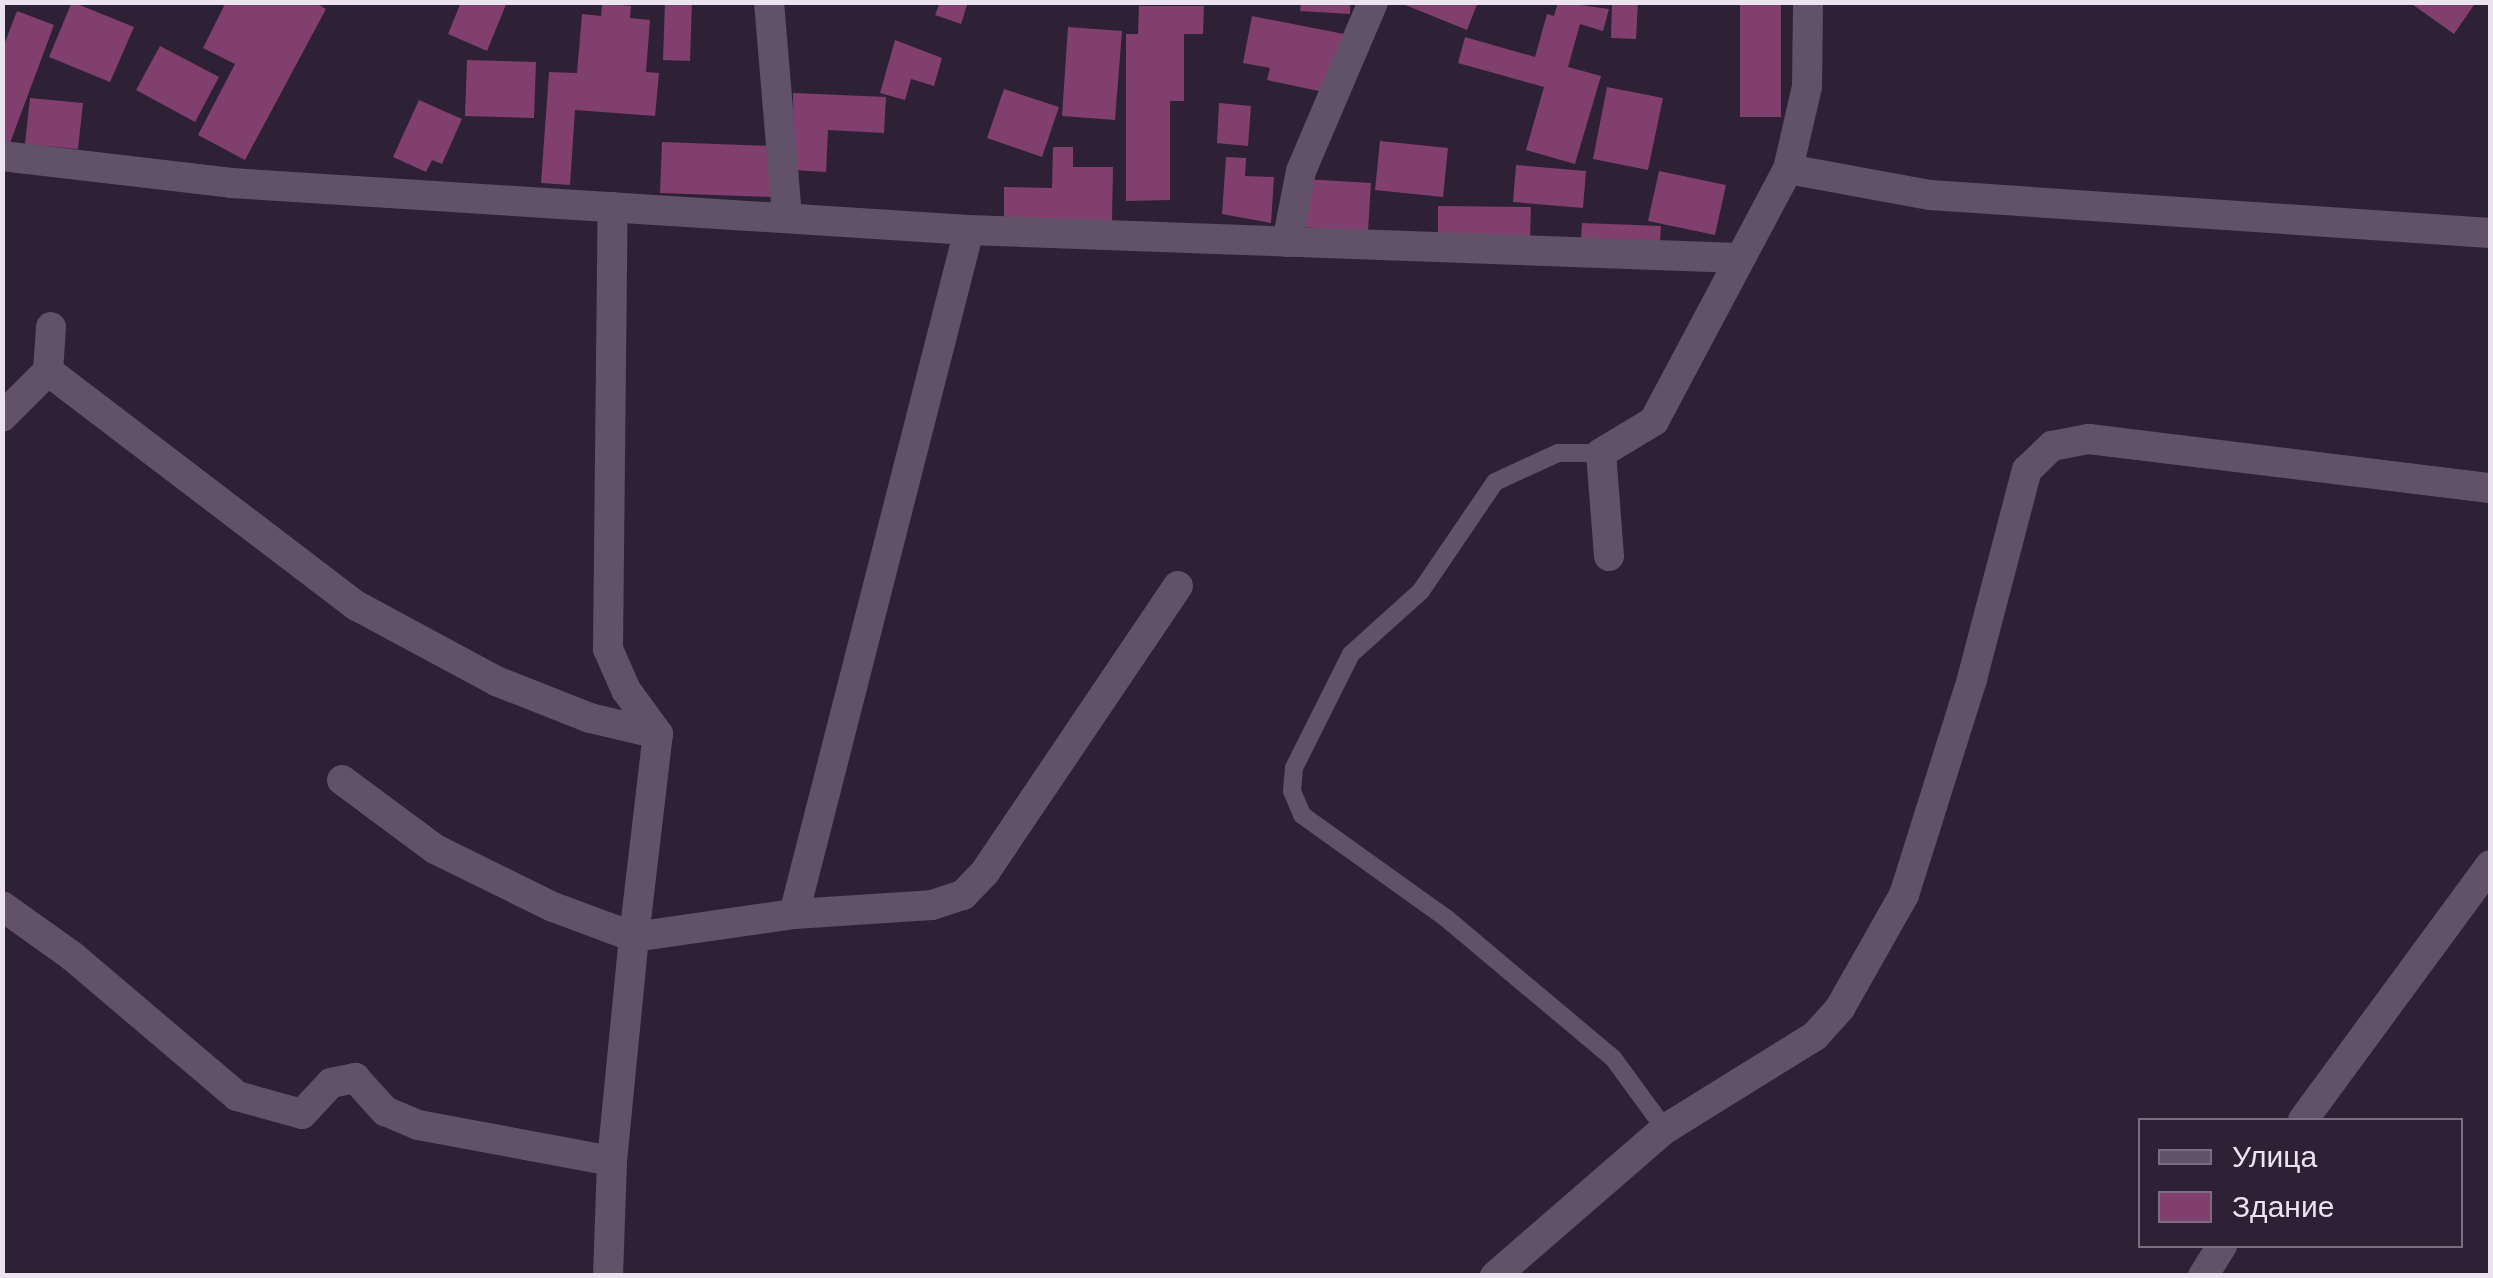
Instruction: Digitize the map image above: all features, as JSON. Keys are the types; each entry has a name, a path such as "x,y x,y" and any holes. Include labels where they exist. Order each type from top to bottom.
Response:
{"street":[{"path":"769,2 787,216"},
{"path":"1287,242 1301,171 1374,2"},
{"path":"1609,556 1602,453 1654,421 1788,169 1807,87 1808,2"},
{"path":"2,156 231,183 969,230 1738,258"},
{"path":"1788,169 1930,195 2490,234"},
{"path":"608,1276 612,1161 658,734 626,690 608,649 613,208"},
{"path":"794,914 969,230"},
{"path":"2,418 22,404 48,370 51,327"},
{"path":"48,370 357,606 496,682 590,718 658,734"},
{"path":"1495,1276 1665,1129 1815,1036 1840,1008 1904,896 1972,679 2027,470 2052,446 2089,439 2490,488"},
{"path":"342,780 435,849 554,908 634,937 794,914 932,905 963,895 985,872 1178,586"},
{"path":"2305,1118 2490,864"},
{"path":"2,906 72,956 237,1096 302,1114 331,1082 356,1078 400,1120 612,1161"},
{"path":"2203,1276 2221,1248"}],"lane":[{"path":"1602,453 1558,453 1495,482 1421,592 1351,654 1294,768 1292,791 1302,816 1446,918 1613,1058 1665,1129"}],"building":[{"path":"72,2 134,27 110,82 49,57"},
{"path":"226,2 314,2 326,9 245,160 198,135 235,64 203,48"},
{"path":"461,2 507,2 487,51 448,34"},
{"path":"665,2 692,2 690,61 663,60"},
{"path":"940,2 968,2 961,24 935,15"},
{"path":"1301,2 1350,2 1350,14 1300,11"},
{"path":"1398,2 1478,2 1467,30"},
{"path":"1558,2 1609,9 1603,31 1580,24 1568,67 1601,76 1575,164 1526,150 1544,87 1458,63 1465,37 1535,57 1547,14 1554,16"},
{"path":"1612,2 1638,2 1636,39 1611,38"},
{"path":"1740,2 1781,2 1781,117 1740,117"},
{"path":"2409,2 2476,2 2454,34"},
{"path":"602,3 631,6 630,18 650,20 646,72 659,73 655,116 575,110 570,185 541,183 549,72 577,73 582,14 601,16"},
{"path":"1139,6 1204,6 1203,34 1184,34 1184,101 1170,101 1170,200 1126,201 1126,34 1138,34"},
{"path":"17,11 54,25 10,143 2,140 2,50"},
{"path":"1252,16 1344,34 1333,94 1267,80 1270,68 1243,63"},
{"path":"1068,27 1122,31 1115,120 1062,116"},
{"path":"895,40 942,58 934,86 911,79 905,100 880,93"},
{"path":"160,46 219,77 195,122 136,90"},
{"path":"467,60 536,62 534,118 465,116"},
{"path":"1607,87 1663,98 1648,170 1593,159"},
{"path":"1004,89 1059,107 1042,157 987,138"},
{"path":"793,93 886,97 884,133 828,130 826,172 794,170"},
{"path":"30,98 83,103 78,149 25,144"},
{"path":"419,100 462,119 442,164 432,160 426,172 393,157"},
{"path":"1219,103 1251,106 1248,146 1217,143"},
{"path":"1380,141 1448,148 1443,197 1375,190"},
{"path":"662,142 774,146 773,197 660,193"},
{"path":"1053,147 1073,147 1073,167 1113,167 1112,221 1004,219 1004,187 1052,188"},
{"path":"1226,157 1246,158 1245,176 1274,177 1271,223 1222,214"},
{"path":"1516,165 1586,171 1583,208 1513,202"},
{"path":"1659,171 1726,185 1715,235 1648,221"},
{"path":"1304,179 1371,183 1368,231 1301,227"},
{"path":"1438,206 1531,207 1530,237 1438,236"},
{"path":"1582,223 1661,226 1660,242 1581,239"}]}
